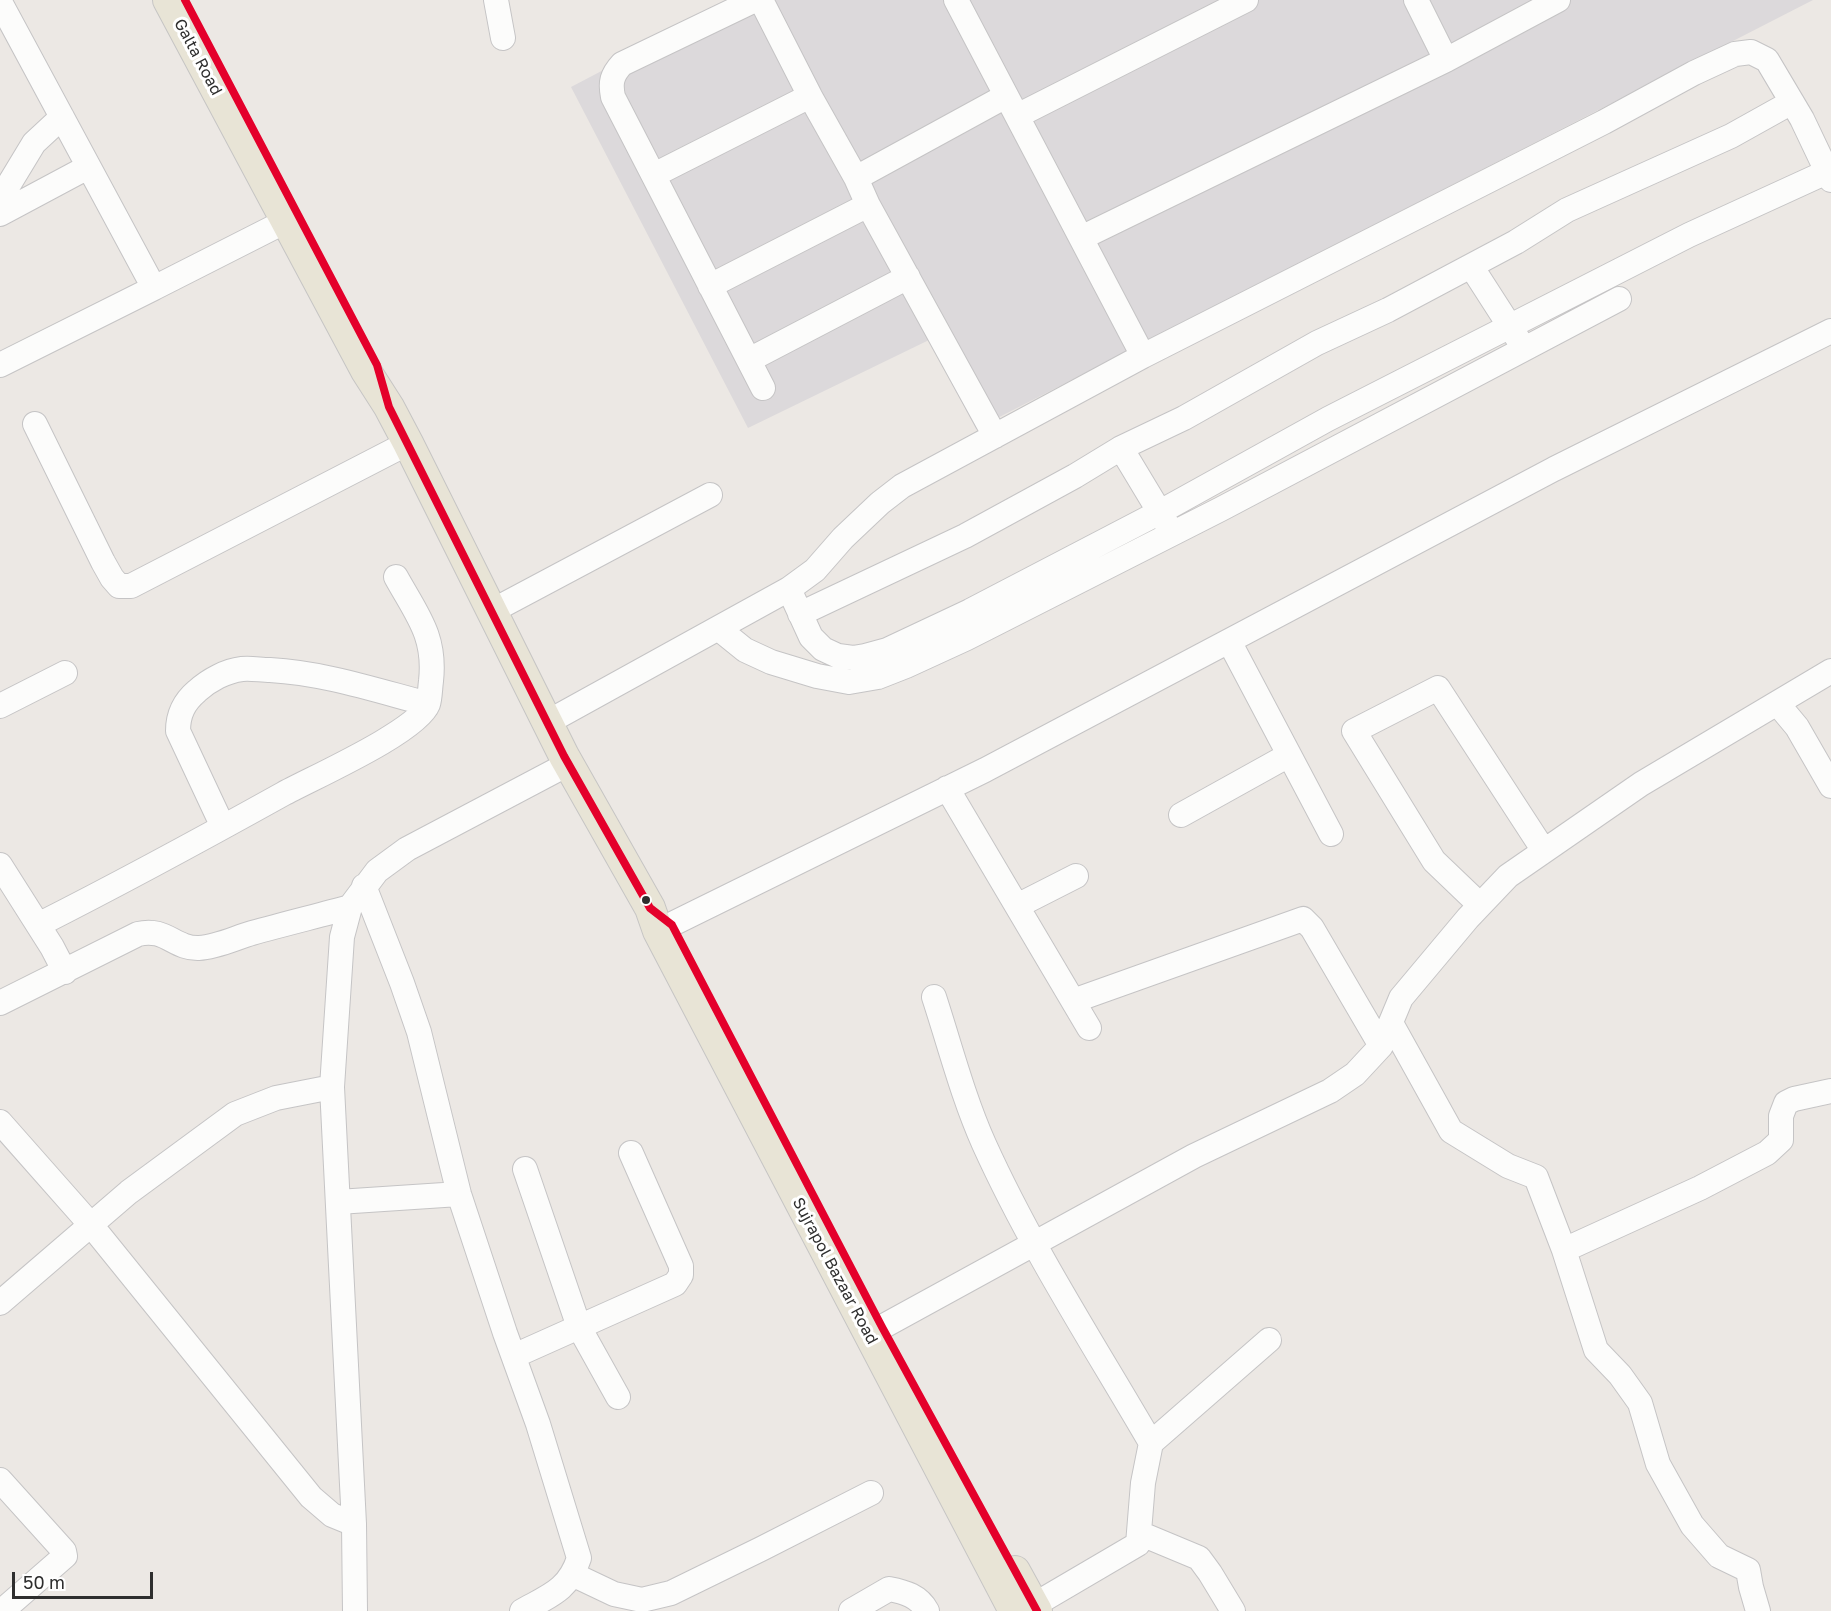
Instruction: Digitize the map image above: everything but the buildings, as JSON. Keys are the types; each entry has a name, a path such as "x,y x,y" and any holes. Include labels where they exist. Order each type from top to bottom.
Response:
{"main road":[{"name":"Galta Road","path":"168,0 366,371 408,443 568,764 660,921 882,1327 1028,1609"},
{"path":"185,0 377,365 389,407"},
{"name":"Sujrapol Bazaar Road","path":"660,921 1028,1609"}],"street":[{"path":"496,0 502,38"},
{"path":"755,0 622,64 610,84 613,97 763,388"},
{"path":"760,0 856,178 868,205 995,436"},
{"path":"956,0 1143,356"},
{"path":"856,178 1246,0"},
{"path":"1416,0 1446,60"},
{"path":"1081,238 1446,60 1558,0"},
{"path":"0,2 154,288"},
{"path":"548,722 789,590 815,570 843,538 902,486 1143,356 1735,54 1751,52 1767,60 1792,102 1830,176"},
{"path":"654,175 810,96"},
{"path":"800,614 965,536 1065,482 1121,448 1184,418 1317,343 1388,310 1516,242 1567,210 1731,136 1792,102"},
{"path":"0,199 34,143 62,117"},
{"path":"0,214 88,167"},
{"path":"1798,202 1830,176"},
{"path":"718,629 745,650 771,662 820,663 837,656 865,656 961,628 1518,338 1689,235 1830,176"},
{"path":"710,286 868,205"},
{"path":"0,365 286,221"},
{"path":"1471,266 1518,338"},
{"path":"749,360 908,277"},
{"path":"1518,338 1619,300"},
{"path":"660,921 947,788 1554,469 1831,331"},
{"path":"35,424 103,562 119,586 131,586 408,443"},
{"path":"1121,448 1166,523"},
{"path":"492,611 710,495"},
{"path":"38,925 124,882 382,742 412,722 428,704 433,661 429,637 396,577"},
{"path":"789,590 811,637 820,663"},
{"path":"1229,641 1331,834"},
{"path":"223,827 178,731 178,717 184,705 202,686 222,674 243,669 327,676 428,704"},
{"path":"882,1327 1194,1156 1330,1091 1355,1074 1382,1046 1401,998 1480,905 1508,876 1641,784 1831,671"},
{"path":"0,706 64,673"},
{"path":"1480,905 1434,861 1354,731 1438,688 1544,851"},
{"path":"1777,703 1797,727 1831,786"},
{"path":"1181,815 1289,755"},
{"path":"356,1611 354,1524 332,1087 342,938 350,908 364,886 377,872 407,849 568,764"},
{"path":"947,788 1089,1028"},
{"path":"0,865 65,972"},
{"path":"1017,906 1076,876"},
{"path":"364,886 419,1032 459,1194 538,1424 579,1558 574,1575 564,1587 522,1611"},
{"path":"0,1003 138,934 150,931 184,945 195,948 207,947 350,908"},
{"path":"1073,1001 1303,919 1312,928 1382,1046"},
{"path":"934,997 983,1142 1034,1243 1151,1443"},
{"path":"1391,1023 1451,1131 1508,1166 1536,1178 1564,1250 1596,1350 1620,1375 1640,1403 1658,1464 1692,1525 1719,1556 1748,1570 1758,1611"},
{"path":"0,1303 129,1192 235,1114 276,1098 332,1087"},
{"path":"1564,1250 1700,1188 1767,1153 1781,1140 1781,1116 1786,1103 1794,1099 1831,1091"},
{"path":"0,1122 91,1225 311,1497 332,1515 354,1524"},
{"path":"514,1356 675,1284 681,1275 681,1266 631,1153"},
{"path":"525,1169 579,1327 618,1397"},
{"path":"338,1202 459,1194"},
{"path":"1028,1609 1138,1544 1143,1483 1151,1443 1269,1340"},
{"path":"0,1480 64,1551 65,1556 2,1611"},
{"path":"574,1575 614,1594 642,1600 671,1593 871,1493"},
{"path":"1139,1533 1199,1558 1233,1611"},
{"path":"851,1611 889,1589 908,1593 916,1598 927,1611"}],"shaded area":[{"path":"737,0 1813,0 976,429 929,340 748,428 571,87"}],"transit line":[{"path":"185,0 377,365 389,407 564,756 650,908 672,925 882,1327 1037,1611"}]}
